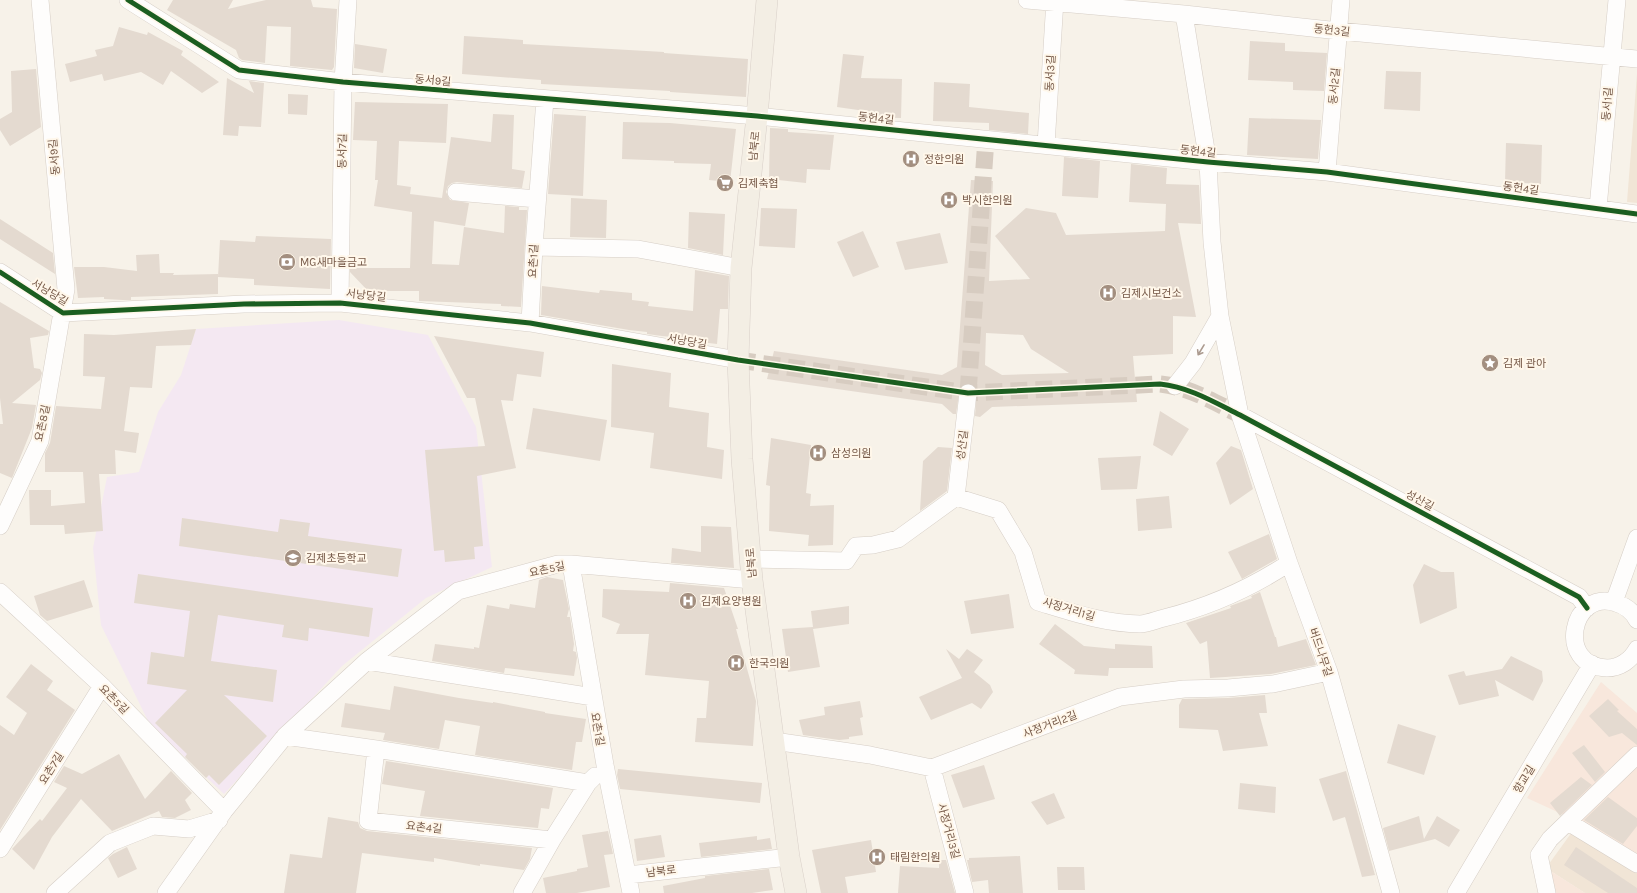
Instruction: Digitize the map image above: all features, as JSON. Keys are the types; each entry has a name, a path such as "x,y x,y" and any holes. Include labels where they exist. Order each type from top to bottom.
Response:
{"main road":[{"name":"남북로","path":"767,0 757,116 741,268 738,360 742,459 752,580 789,857 796,893"}],"street":[{"name":"동서9길","path":"40,0 66,290 62,313"},
{"name":"동서9길","path":"128,0 240,70 343,82 545,100 757,116"},
{"name":"동서7길","path":"340,303 343,82 348,0"},
{"name":"동헌3길","path":"1027,0 1152,6 1184,14 1339,31 1637,59"},
{"name":"동서2길","path":"1327,172 1341,0"},
{"name":"동서1길","path":"1598,208 1617,0"},
{"name":"동서3길","path":"1046,145 1054,1"},
{"name":"동헌4길","path":"1184,14 1208,162 1212,242 1220,316 1240,415"},
{"name":"요촌1길","path":"530,323 537,199 545,100"},
{"name":"동헌4길","path":"757,116 1208,162 1327,172 1637,214"},
{"path":"456,192 537,199"},
{"path":"534,247 638,248 741,268"},
{"name":"서낭당길","path":"0,272 62,313 244,304 340,303 530,323 738,360"},
{"name":"요촌8길","path":"0,526 40,441 62,313"},
{"path":"1175,386 1193,363 1220,316"},
{"name":"성산길","path":"956,496 968,393"},
{"name":"버드나무길","path":"1240,415 1289,564 1329,672 1391,893"},
{"name":"성산길","path":"1240,415 1579,597 1587,608"},
{"path":"750,559 846,560 856,546 873,545 898,539 956,496"},
{"name":"사정거리1길","path":"956,496 998,510 1023,552 1038,602 1078,614 1107,620 1141,624 1184,613 1218,600 1264,579 1289,564"},
{"path":"1614,602 1637,538"},
{"name":"요촌5길","path":"166,893 222,815 285,736 367,661 458,591 558,564 752,580"},
{"name":"요촌1길","path":"571,564 605,765 631,893"},
{"name":"요촌5길","path":"0,592 102,686 222,815"},
{"path":"1636,654 1619,666 1605,668 1592,664 1584,659 1578,651 1574,633 1576,623 1580,615 1587,608 1604,601 1623,605 1637,620"},
{"path":"367,661 593,697"},
{"name":"향교길","path":"1456,893 1592,664"},
{"name":"사정거리2길","path":"932,768 1120,697 1184,689 1228,688 1273,684 1329,672"},
{"name":"요촌7길","path":"0,849 102,686"},
{"path":"285,736 588,783"},
{"path":"774,741 870,756 932,768"},
{"name":"요촌4길","path":"376,749 368,821 552,840"},
{"path":"1547,893 1539,855 1550,839 1637,755"},
{"path":"522,893 534,885 552,840 588,783 605,765"},
{"name":"사정거리3길","path":"932,768 965,893"},
{"path":"54,893 110,843 153,826 189,829 222,815"},
{"path":"1568,822 1637,864"},
{"name":"남북로","path":"628,875 789,857"}],"shaded area":[{"path":"1637,74 1637,203 1627,202"},
{"name":"김제초등학교","path":"339,320 428,335 476,427 492,567 426,598 342,666 224,794 149,723 101,625 93,548 107,477 139,472 158,412 181,375 196,329"},
{"path":"1601,682 1637,713 1637,855 1577,821 1527,798"},
{"path":"1572,832 1637,855 1637,893 1585,893 1546,868"},
{"path":"1546,868 1585,893 1549,893"}],"building":[{"path":"173,0 233,0 228,9 266,0 311,0 313,7 337,9 334,67 332,70 290,66 291,27 267,26 265,63 242,60 239,58 236,50 167,10"},
{"path":"119,27 147,35 148,32 183,51 181,55 219,82 202,93 171,71 163,85 141,72 104,81 102,74 70,82 65,64 97,56 95,50 113,46"},
{"path":"464,36 523,40 523,44 664,52 748,59 746,97 541,84 541,80 462,74"},
{"path":"1250,41 1285,43 1285,51 1327,53 1324,91 1293,90 1293,82 1248,80"},
{"path":"355,44 387,49 383,73 354,68"},
{"path":"843,54 864,56 861,78 902,79 901,118 865,117 865,111 837,107"},
{"path":"36,69 41,127 10,146 0,130 0,119 12,112 11,71"},
{"path":"1386,71 1421,72 1420,111 1384,109"},
{"path":"227,78 254,93 249,81 264,83 261,127 239,126 238,136 223,135"},
{"path":"934,82 970,84 969,107 1029,113 1028,134 989,130 989,123 933,121"},
{"path":"288,94 308,95 307,115 288,114"},
{"path":"355,102 448,104 446,143 399,141 397,185 411,187 410,194 442,198 451,137 491,142 493,114 514,115 512,169 525,171 522,188 457,182 448,186 446,192 450,200 469,203 465,226 434,221 432,264 459,265 464,227 504,233 505,206 519,207 519,210 527,210 521,307 501,306 501,304 419,301 419,291 368,291 350,272 350,268 410,268 412,212 374,206 378,180 375,180 377,141 353,140"},
{"path":"554,114 586,116 583,196 548,194"},
{"path":"1249,118 1321,120 1318,159 1247,155"},
{"path":"623,122 670,123 736,129 730,182 709,180 711,164 622,159"},
{"path":"770,128 788,129 788,132 834,135 830,170 807,169 806,183 769,179"},
{"path":"1506,143 1542,145 1541,184 1505,182"},
{"path":"1064,157 1100,161 1098,198 1062,196"},
{"path":"1131,164 1167,168 1166,184 1199,185 1201,224 1178,223 1196,317 1173,316 1173,354 1133,356 1137,402 992,407 980,417 975,416 977,389 970,383 964,384 960,387 956,414 953,414 942,404 767,379 774,351 942,375 957,367 971,180 993,181 989,281 1030,279 995,236 1026,208 1056,213 1066,235 1165,231 1166,204 1129,202","holes":["986,333 1023,335 1031,349 1069,373 1002,375 985,365"]},
{"path":"571,198 607,200 606,238 570,237"},
{"path":"761,208 797,209 795,248 759,246"},
{"path":"689,212 725,214 723,255 688,248"},
{"path":"0,219 53,253 55,274 0,239"},
{"path":"863,231 879,267 853,277 837,242"},
{"path":"940,233 948,263 905,270 896,242"},
{"path":"256,236 331,239 330,289 254,285 254,279 218,277 220,240 255,242"},
{"path":"159,254 160,273 174,273 173,275 218,274 218,294 131,297 131,300 104,299 104,297 78,298 74,267 104,267 137,271 136,255"},
{"path":"695,270 729,276 728,309 720,309 717,344 683,340 683,338 647,334 647,332 541,315 542,286 599,293 600,290 632,293 632,300 649,302 648,306 693,311"},
{"path":"0,302 49,331 48,335 30,338 34,368 40,369 42,373 40,380 12,403 36,405 32,428 12,478 0,473 0,424 3,424 0,398"},
{"path":"196,329 191,345 156,346 152,388 130,387 124,431 139,433 136,453 115,450 116,474 99,474 103,531 65,534 64,525 30,525 29,490 51,490 51,506 85,503 83,472 45,472 45,453 50,443 56,406 101,409 105,377 83,376 84,334 114,335"},
{"path":"434,336 544,352 541,377 517,374 513,401 501,400 516,468 477,476 483,546 474,547 475,559 445,562 444,550 434,551 425,450 485,446 475,398 467,398"},
{"path":"612,364 671,373 669,407 709,413 707,447 724,450 722,479 650,468 654,433 611,427"},
{"path":"533,408 607,420 600,461 526,449"},
{"path":"1160,411 1189,429 1172,456 1153,445"},
{"path":"771,438 811,445 806,493 811,494 810,506 834,505 833,545 808,546 809,535 769,531 770,486 766,485"},
{"path":"1231,446 1241,450 1253,489 1230,505 1216,463"},
{"path":"938,447 952,448 947,491 920,511 923,461"},
{"path":"1141,456 1137,489 1101,490 1098,458"},
{"path":"1169,496 1172,528 1138,531 1136,499"},
{"path":"182,518 278,532 280,519 310,523 308,536 402,549 398,577 179,546"},
{"path":"701,526 731,527 734,568 671,563 672,548 701,552"},
{"path":"1269,534 1277,559 1242,579 1228,552"},
{"path":"1424,564 1441,572 1454,572 1457,608 1420,624 1413,585"},
{"path":"138,574 373,608 369,637 309,628 308,641 282,637 284,625 218,615 211,661 277,670 273,702 224,695 267,736 219,785 209,775 206,778 185,757 187,754 155,723 187,690 147,684 151,652 184,657 190,611 134,603"},
{"path":"547,577 563,580 569,609 567,617 570,617 574,644 573,651 576,652 577,658 574,676 505,668 504,673 432,661 435,644 474,649 474,647 479,648 487,605 509,609 510,604 535,608 539,580"},
{"path":"84,580 93,607 47,621 40,615 34,596"},
{"path":"670,583 724,588 738,629 736,629 756,701 753,746 695,742 697,718 706,718 709,681 645,675 649,634 616,634 620,624 602,617 603,589 669,592"},
{"path":"1260,592 1276,637 1278,647 1306,639 1316,665 1271,674 1210,678 1207,641 1200,644 1186,623 1231,608 1230,606 1252,598 1251,596"},
{"path":"1009,594 1014,628 971,634 964,601"},
{"path":"849,606 849,624 813,629 820,667 788,672 782,629 813,627 811,611"},
{"path":"1055,624 1084,646 1115,649 1115,644 1152,646 1153,668 1109,668 1108,676 1074,674 1075,670 1039,644"},
{"path":"946,649 959,659 967,649 983,660 974,672 990,685 993,692 981,709 972,703 931,720 919,697 962,678"},
{"path":"1511,656 1542,671 1543,681 1533,701 1495,680 1499,696 1459,705 1448,675 1464,671 1466,676 1502,669"},
{"path":"31,664 53,681 47,690 75,710 0,830 0,725 14,735 27,713 6,697"},
{"path":"394,686 586,719 582,742 576,742 572,770 475,755 480,726 445,720 439,749 383,740 385,733 341,727 345,703 390,710"},
{"path":"1265,695 1267,713 1259,713 1268,746 1223,751 1218,730 1179,728 1179,705 1182,699 1228,698"},
{"path":"1608,699 1619,710 1617,711 1637,729 1637,745 1622,733 1609,737 1589,716"},
{"path":"860,701 863,717 860,718 863,735 839,740 803,735 799,720 825,715 824,707"},
{"path":"1398,724 1436,736 1424,775 1387,763"},
{"path":"1584,745 1605,772 1595,782 1572,753"},
{"path":"119,754 145,799 171,771 192,793 185,800 191,810 175,818 162,817 159,811 112,831 81,799 52,837 34,870 12,849 40,819 42,821 67,788 54,782 64,766 82,774"},
{"path":"386,761 553,788 549,809 541,808 538,828 420,816 425,791 382,784"},
{"path":"984,765 995,799 963,808 951,775"},
{"path":"618,769 762,783 760,803 620,789 617,775"},
{"path":"1346,771 1375,875 1362,877 1345,817 1333,821 1319,779"},
{"path":"1581,777 1592,785 1560,816 1550,803"},
{"path":"1240,783 1276,787 1275,813 1238,809"},
{"path":"1054,793 1065,818 1047,825 1031,802"},
{"path":"1608,797 1637,818 1637,826 1623,844 1584,820"},
{"path":"1419,816 1424,839 1437,816 1460,830 1449,847 1435,839 1389,851 1383,828"},
{"path":"328,817 358,822 360,828 367,831 532,848 530,859 524,870 480,864 480,866 434,858 434,862 362,853 356,893 284,893 290,854 322,858"},
{"path":"608,831 613,854 604,855 610,887 577,893 546,893 543,878 577,871 577,869 588,867 582,835"},
{"path":"661,835 665,857 637,861 634,839"},
{"path":"757,836 757,840 770,838 772,849 701,857 699,843"},
{"path":"871,840 876,872 845,877 848,893 821,893 812,850"},
{"path":"127,847 137,869 118,878 108,858"},
{"path":"1576,847 1637,888 1637,893 1608,893 1564,865"},
{"path":"1020,856 1023,893 989,893 988,880 972,882 967,860 969,860 969,858"},
{"path":"939,860 946,860 955,893 898,893 900,866 939,868"},
{"path":"1057,867 1084,867 1085,890 1058,890"},
{"path":"769,869 773,890 752,893 664,893 663,886 705,878 705,876"}],"tunnel":[{"path":"968,393 986,139"},
{"path":"738,360 968,393 1160,384 1181,388 1211,400 1240,415"}],"cycle path":[{"path":"128,0 239,70 343,82 757,116 1208,162 1327,172 1637,214"},
{"path":"0,272 63,313 244,304 340,303 530,323 738,360 968,393 1160,384 1181,388 1240,415 1579,597 1587,608"}],"place":[{"name":"정한의원","path":"911,159"},
{"name":"김제축협","path":"725,183"},
{"name":"박시한의원","path":"949,200"},
{"name":"MG새마을금고","path":"287,262"},
{"name":"김제시보건소","path":"1108,293"},
{"name":"김제 관아","path":"1490,363"},
{"name":"삼성의원","path":"818,453"},
{"name":"김제초등학교","path":"293,558"},
{"name":"김제요양병원","path":"688,601"},
{"name":"한국의원","path":"736,663"},
{"name":"태림한의원","path":"877,857"}]}
